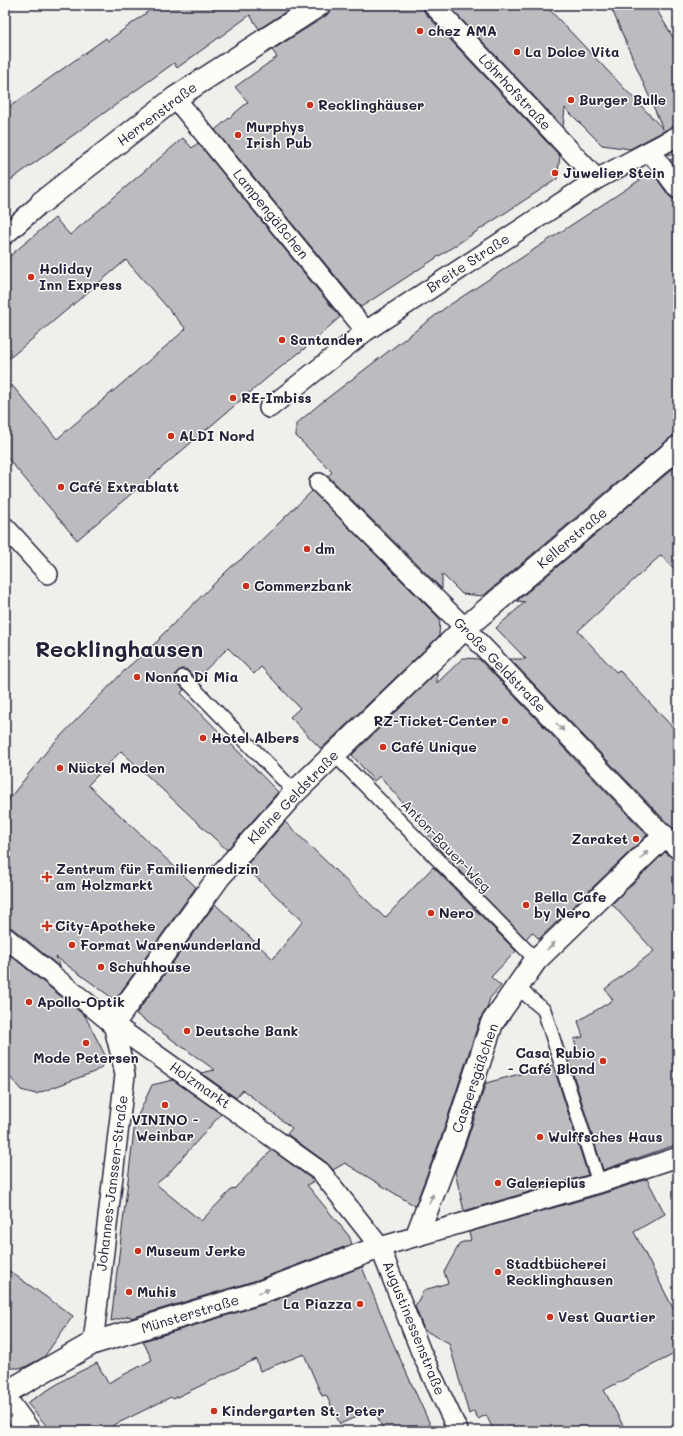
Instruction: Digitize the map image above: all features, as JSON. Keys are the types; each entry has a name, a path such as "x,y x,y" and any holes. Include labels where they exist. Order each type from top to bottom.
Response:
{"street":[{"name":"Herrenstraße","path":"5,235 42,202 175,98 319,5"},
{"name":"Löhrhofstraße","path":"433,5 597,179"},
{"name":"Lampengäßchen","path":"175,98 366,330"},
{"name":"Breite Straße","path":"269,408 366,330 597,179 678,136"},
{"path":"650,151 678,189"},
{"name":"Kellerstraße","path":"465,628 605,510 676,453"},
{"name":"Große Geldstraße","path":"319,483 465,628 671,842"},
{"path":"5,527 48,574"},
{"name":"Kleine Geldstraße","path":"113,1024 219,877 295,792 465,628"},
{"name":"Caspersgäßchen","path":"417,1235 453,1142 492,1023 536,960 671,842"},
{"name":"Holzmarkt","path":"5,937 113,1024 321,1172 380,1247"},
{"name":"Johannes-Janssen-Straße","path":"93,1343 125,1075 113,1024"},
{"path":"380,1247 599,1183 678,1157"},
{"name":"Münsterstraße","path":"5,1393 93,1343 261,1292 380,1247"},
{"name":"Augustinessenstraße","path":"380,1247 421,1352 458,1431"},
{"path":"5,1398 29,1431"}],"lane":[{"path":"183,677 295,792"},
{"name":"Anton-Bauer-Weg","path":"334,754 536,960"},
{"path":"517,987 544,1010 599,1183"}],"building":[{"path":"157,5 296,5 259,29 250,15 177,68 174,63 5,184 5,110 106,38 108,41"},
{"path":"331,5 422,5 425,13 560,156 557,179 361,307 215,130 248,102 235,87 277,57 272,50 326,16 330,11"},
{"path":"448,5 545,5 663,129 610,5 654,5 678,46 678,125 673,126 630,149 602,145 565,108 563,127"},
{"path":"183,138 192,148 198,143 340,317 77,540 5,455 5,377 57,439 186,329 126,260 5,362 5,260 55,218 70,235"},
{"path":"678,148 678,170 670,160 675,156 667,154"},
{"path":"652,172 669,196 678,200 678,435 670,438 483,596 462,594 442,574 442,589 328,476 332,472 296,436 296,424 321,403 445,308"},
{"path":"678,464 678,573 661,555 578,631 616,672 619,670 678,733 678,834 510,659 526,659 496,628 525,602 517,601"},
{"path":"312,491 440,619 439,636 321,749 290,717 300,708 261,667 254,674 228,648 196,679 186,669 181,669 177,672 175,679 184,690 181,693 278,792 227,850 121,751 88,785 196,887 115,1000 56,957 61,968 12,928 5,926 5,804 50,747 128,667 160,639 159,638 231,567 244,557"},
{"path":"463,658 479,659 647,835 539,939 532,932 526,939 444,855 380,776 374,781 352,755 437,672 437,683"},
{"path":"285,822 385,918 433,867 516,951 491,977 501,986 490,998 487,1008 480,1019 441,1138 415,1206 345,1163 333,1170 327,1163 287,1134 292,1128 243,1090 236,1098 201,1073 215,1070 136,1014 215,904 273,959 303,921 245,867"},
{"path":"665,852 678,860 678,1144 603,1170 569,1061 579,1058 574,1039 583,1037 578,1021 613,1000 605,989 654,951 612,904"},
{"path":"5,951 85,1016 106,1057 103,1066 94,1072 36,1094 21,1090 5,1071"},
{"path":"553,1065 588,1175 464,1211 455,1172 486,1083"},
{"path":"173,1080 221,1114 168,1174 156,1184 201,1221 272,1150 314,1181 307,1185 349,1236 352,1244 257,1280 131,1318 130,1316 111,1321 135,1122 152,1085"},
{"name":"Vest Quartier","path":"647,1179 665,1214 634,1232 678,1318 678,1352 604,1390 626,1431 494,1431 486,1415 478,1419 474,1411 469,1414 449,1343 424,1330 415,1306 424,1290 448,1283 444,1272 460,1243 471,1240 469,1232 602,1194"},
{"path":"362,1267 393,1343 433,1431 384,1431 374,1409 340,1424 326,1395 322,1396 304,1354 260,1371 256,1359 173,1399 171,1397 102,1431 51,1431 27,1403 67,1378 97,1363 108,1383 152,1360 143,1341 265,1304"},
{"path":"5,1268 73,1316 44,1357 23,1368 5,1368"}],"place":[{"name":"chez AMA","path":"420,31"},
{"name":"La Dolce Vita","path":"517,52"},
{"name":"Burger Bulle","path":"571,100"},
{"name":"Recklinghäuser","path":"310,105"},
{"name":"Murphys Irish Pub","path":"238,135"},
{"name":"Juwelier Stein","path":"555,173"},
{"name":"Holiday Inn Express","path":"31,277"},
{"name":"Santander","path":"282,340"},
{"name":"RE-Imbiss","path":"233,398"},
{"name":"ALDI Nord","path":"171,436"},
{"name":"Café Extrablatt","path":"61,487"},
{"name":"dm","path":"307,549"},
{"name":"Commerzbank","path":"246,586"},
{"name":"Nonna Di Mia","path":"137,677"},
{"name":"RZ-Ticket-Center","path":"505,721"},
{"name":"Hotel Albers","path":"203,738"},
{"name":"Café Unique","path":"383,747"},
{"name":"Nückel Moden","path":"60,768"},
{"name":"Zaraket","path":"636,839"},
{"name":"Zentrum für Familienmedizin am Holzmarkt","path":"47,877"},
{"name":"Bella Cafe by Nero","path":"526,905"},
{"name":"Nero","path":"431,913"},
{"name":"City-Apotheke","path":"47,926"},
{"name":"Format Warenwunderland","path":"72,945"},
{"name":"Schuhhouse","path":"101,967"},
{"name":"Apollo-Optik","path":"29,1002"},
{"name":"Deutsche Bank","path":"187,1031"},
{"name":"Mode Petersen","path":"86,1043"},
{"name":"Casa Rubio - Café Blond","path":"603,1061"},
{"name":"VININO - Weinbar","path":"165,1105"},
{"name":"Wulffsches Haus","path":"540,1137"},
{"name":"Galerieplus","path":"498,1183"},
{"name":"Museum Jerke","path":"138,1251"},
{"name":"Stadtbücherei Recklinghausen","path":"498,1272"},
{"name":"Muhis","path":"129,1292"},
{"name":"La Piazza","path":"360,1304"},
{"name":"Vest Quartier","path":"550,1317"},
{"name":"Kindergarten St. Peter","path":"214,1411"}],"district":[{"name":"Recklinghausen","path":"119,649"}]}
